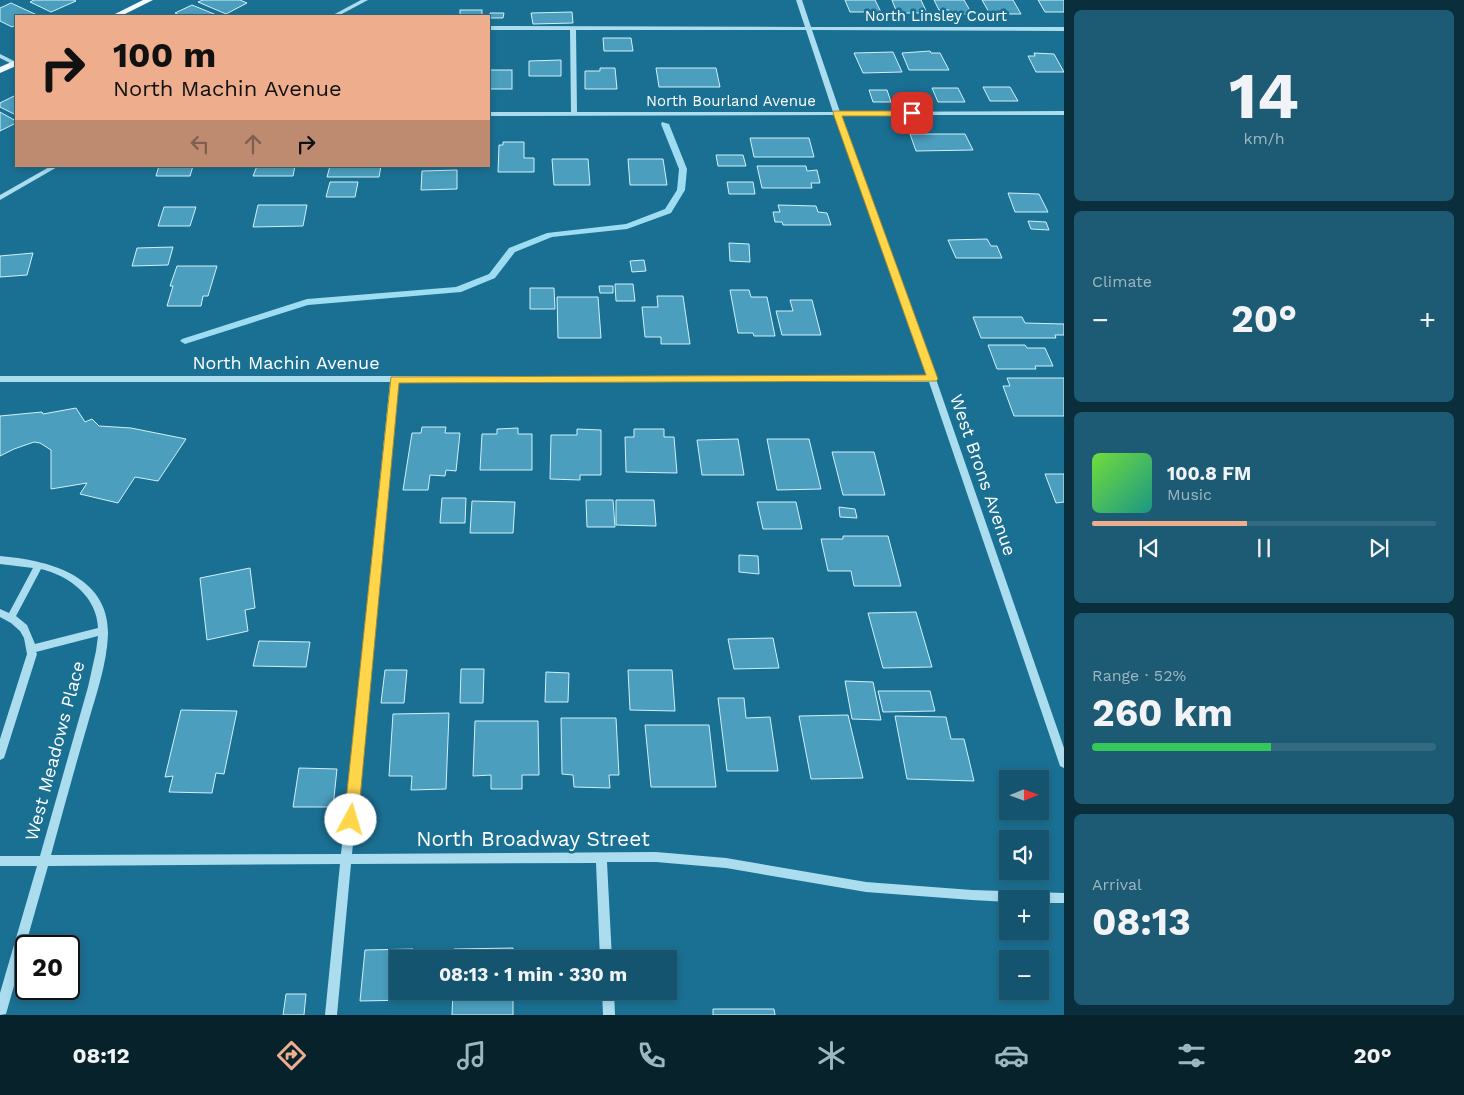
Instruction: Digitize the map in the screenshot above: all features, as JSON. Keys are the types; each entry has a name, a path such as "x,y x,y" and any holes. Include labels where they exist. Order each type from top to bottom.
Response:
{"main road":[{"path":"117,15 150,0"},
{"path":"0,70 15,64"}],"street":[{"path":"336,15 365,0"},
{"name":"West Brons Avenue","path":"799,0 1064,763"},
{"name":"North Linsley Court","path":"490,28 1064,29"},
{"path":"574,28 574,114"},
{"path":"0,56 15,64"},
{"name":"North Bourland Avenue","path":"490,114 1064,113"},
{"path":"0,198 54,167"},
{"path":"332,1015 394,379"},
{"name":"North Machin Avenue","path":"0,380 932,379"},
{"name":"West Meadows Place","path":"0,560 39,565 58,570 72,577 88,592 96,603 101,616 102,631 100,655 93,687 0,1014"},
{"path":"11,617 39,565"},
{"path":"0,613 11,617 23,626 30,638 31,649 26,675 0,755"},
{"path":"31,649 102,631"},
{"path":"601,857 606,950"},
{"name":"North Broadway Street","path":"0,861 656,857 726,863 866,887 972,895 1064,898"},
{"path":"608,1000 609,1015"}],"building":[{"path":"34,0 76,1 51,12 30,2"},
{"path":"203,0 240,0 247,3 226,14 198,2"},
{"path":"845,0 875,0 881,12 850,12"},
{"path":"892,0 921,0 927,13 897,13"},
{"path":"934,0 964,0 972,14 951,14 949,10 939,10"},
{"path":"982,0 1013,0 1021,14 990,14"},
{"path":"1038,0 1064,0 1064,12 1045,12"},
{"path":"11,3 37,15 15,15 15,26 12,27 0,21 0,8"},
{"path":"192,5 217,15 180,15 175,13"},
{"path":"460,10 482,10 482,15 460,15"},
{"path":"572,12 573,23 533,24 531,13"},
{"path":"490,13 504,13 503,18 490,18"},
{"path":"603,38 631,38 633,51 604,51"},
{"path":"930,51 931,53 940,53 949,70 909,70 902,53"},
{"path":"893,52 902,72 863,73 854,53"},
{"path":"1034,53 1054,54 1064,72 1036,72 1028,56 1035,56"},
{"path":"561,60 561,76 529,76 529,61"},
{"path":"600,68 615,68 617,89 585,89 585,71 600,71"},
{"path":"656,68 716,68 720,87 659,87"},
{"path":"490,70 512,70 512,89 490,89"},
{"path":"983,87 1010,87 1018,101 990,101"},
{"path":"932,88 958,88 965,102 938,102"},
{"path":"869,90 887,90 891,102 873,102"},
{"path":"15,96 15,114 0,107 0,103"},
{"path":"0,112 15,120 15,124 0,131"},
{"path":"910,134 965,134 973,150 916,151"},
{"path":"750,138 809,138 814,157 754,157"},
{"path":"503,142 524,142 524,158 534,158 534,172 498,172 499,145 503,145"},
{"path":"716,155 743,155 746,166 718,166"},
{"path":"552,159 588,159 590,185 554,185"},
{"path":"628,159 663,159 667,185 630,185"},
{"path":"757,166 806,166 807,171 817,170 820,183 811,183 812,188 762,188"},
{"path":"159,167 193,167 190,176 156,176"},
{"path":"257,167 295,167 293,176 253,176"},
{"path":"330,167 381,167 379,177 327,177"},
{"path":"457,170 457,189 421,190 422,171"},
{"path":"330,182 358,182 355,197 326,197"},
{"path":"727,182 753,182 755,194 729,194"},
{"path":"1008,193 1039,194 1048,212 1015,212"},
{"path":"258,205 307,205 303,226 253,227"},
{"path":"778,205 816,206 818,212 827,213 831,225 783,225 782,222 775,222 773,212 780,212"},
{"path":"164,207 196,207 190,226 158,226"},
{"path":"1028,221 1046,222 1049,230 1031,229"},
{"path":"987,239 991,246 997,246 1002,258 956,258 948,240"},
{"path":"729,243 749,244 750,262 730,261"},
{"path":"173,247 168,265 132,266 137,248"},
{"path":"33,253 27,275 0,277 0,256"},
{"path":"644,260 646,271 632,272 630,261"},
{"path":"177,266 217,266 208,296 203,296 201,306 167,306 173,286 170,286"},
{"path":"615,284 633,284 635,301 616,301"},
{"path":"599,286 613,286 613,293 600,293"},
{"path":"530,288 554,288 555,309 530,309"},
{"path":"730,290 749,290 751,297 767,297 775,336 754,336 753,333 738,333"},
{"path":"657,296 683,296 690,344 661,344 661,337 645,337 642,307 658,307"},
{"path":"557,297 598,297 601,338 558,338"},
{"path":"790,300 812,300 821,335 782,335 776,311 793,311"},
{"path":"973,317 1022,317 1025,323 1064,324 1064,335 1055,335 1056,338 981,338"},
{"path":"988,345 1025,345 1027,348 1045,348 1053,366 1035,366 1036,369 997,369"},
{"path":"1007,378 1064,378 1064,416 1014,416 1003,386 1010,386"},
{"path":"76,408 85,422 92,419 99,426 131,428 186,439 158,481 135,477 118,503 80,494 87,483 51,489 51,450 40,443 34,442 0,456 0,416 42,412 43,414"},
{"path":"422,427 446,427 445,433 460,433 456,471 446,470 445,476 430,475 428,490 403,490 412,433 421,433"},
{"path":"518,428 518,434 532,434 532,470 480,470 482,434 497,434 497,429"},
{"path":"577,429 601,430 601,475 580,475 580,480 550,479 551,435 577,435"},
{"path":"634,429 664,429 664,437 674,437 677,473 626,472 625,437 634,437"},
{"path":"738,439 744,475 702,475 697,440"},
{"path":"767,439 809,439 821,489 777,490"},
{"path":"832,452 874,452 885,495 843,495"},
{"path":"1045,474 1064,474 1064,502 1056,503"},
{"path":"442,498 466,498 465,523 440,523"},
{"path":"586,500 613,500 615,527 587,527"},
{"path":"616,500 654,500 656,526 616,525"},
{"path":"472,501 515,502 513,533 470,533"},
{"path":"757,502 796,502 802,529 763,529"},
{"path":"839,507 855,509 857,518 840,517"},
{"path":"843,536 888,536 901,586 854,586 851,571 828,571 821,539 843,539"},
{"path":"739,555 758,556 759,574 739,572"},
{"path":"250,568 255,608 245,610 248,631 207,640 200,578"},
{"path":"916,612 932,667 883,668 868,613"},
{"path":"773,638 779,668 734,669 728,639"},
{"path":"259,641 310,642 306,667 253,666"},
{"path":"461,669 484,669 483,703 460,703"},
{"path":"385,670 407,670 404,703 381,703"},
{"path":"628,670 672,670 675,711 630,710"},
{"path":"546,672 569,673 568,702 545,702"},
{"path":"845,681 873,682 881,720 852,719"},
{"path":"878,691 930,691 935,711 883,712"},
{"path":"718,698 744,698 746,718 770,717 778,771 727,771"},
{"path":"181,710 237,711 224,774 216,773 212,793 169,792 173,776 165,777"},
{"path":"449,713 446,789 411,790 412,776 389,776 393,714"},
{"path":"848,715 863,778 811,779 799,716"},
{"path":"895,716 946,717 951,739 964,739 974,781 907,779"},
{"path":"561,718 616,718 619,775 609,775 610,788 574,787 573,775 562,774"},
{"path":"475,721 538,721 539,775 522,775 522,789 491,789 491,775 473,776"},
{"path":"645,725 709,725 716,787 651,787"},
{"path":"299,768 337,769 333,807 293,807"},
{"path":"513,948 513,950 454,950"},
{"path":"413,949 389,950 389,1000 410,1000 360,1001 365,950"},
{"path":"286,994 306,994 304,1015 283,1015"},
{"path":"453,1000 513,1000 513,1015 452,1015"},
{"path":"713,1009 774,1009 775,1015 713,1015"}],"waterway":[{"path":"185,341 307,302 458,290 492,276 512,250 550,235 627,226 668,211 681,190 683,169 665,124"}],"route":[{"path":"351,820 394,379 932,379 837,113 912,113"}]}
